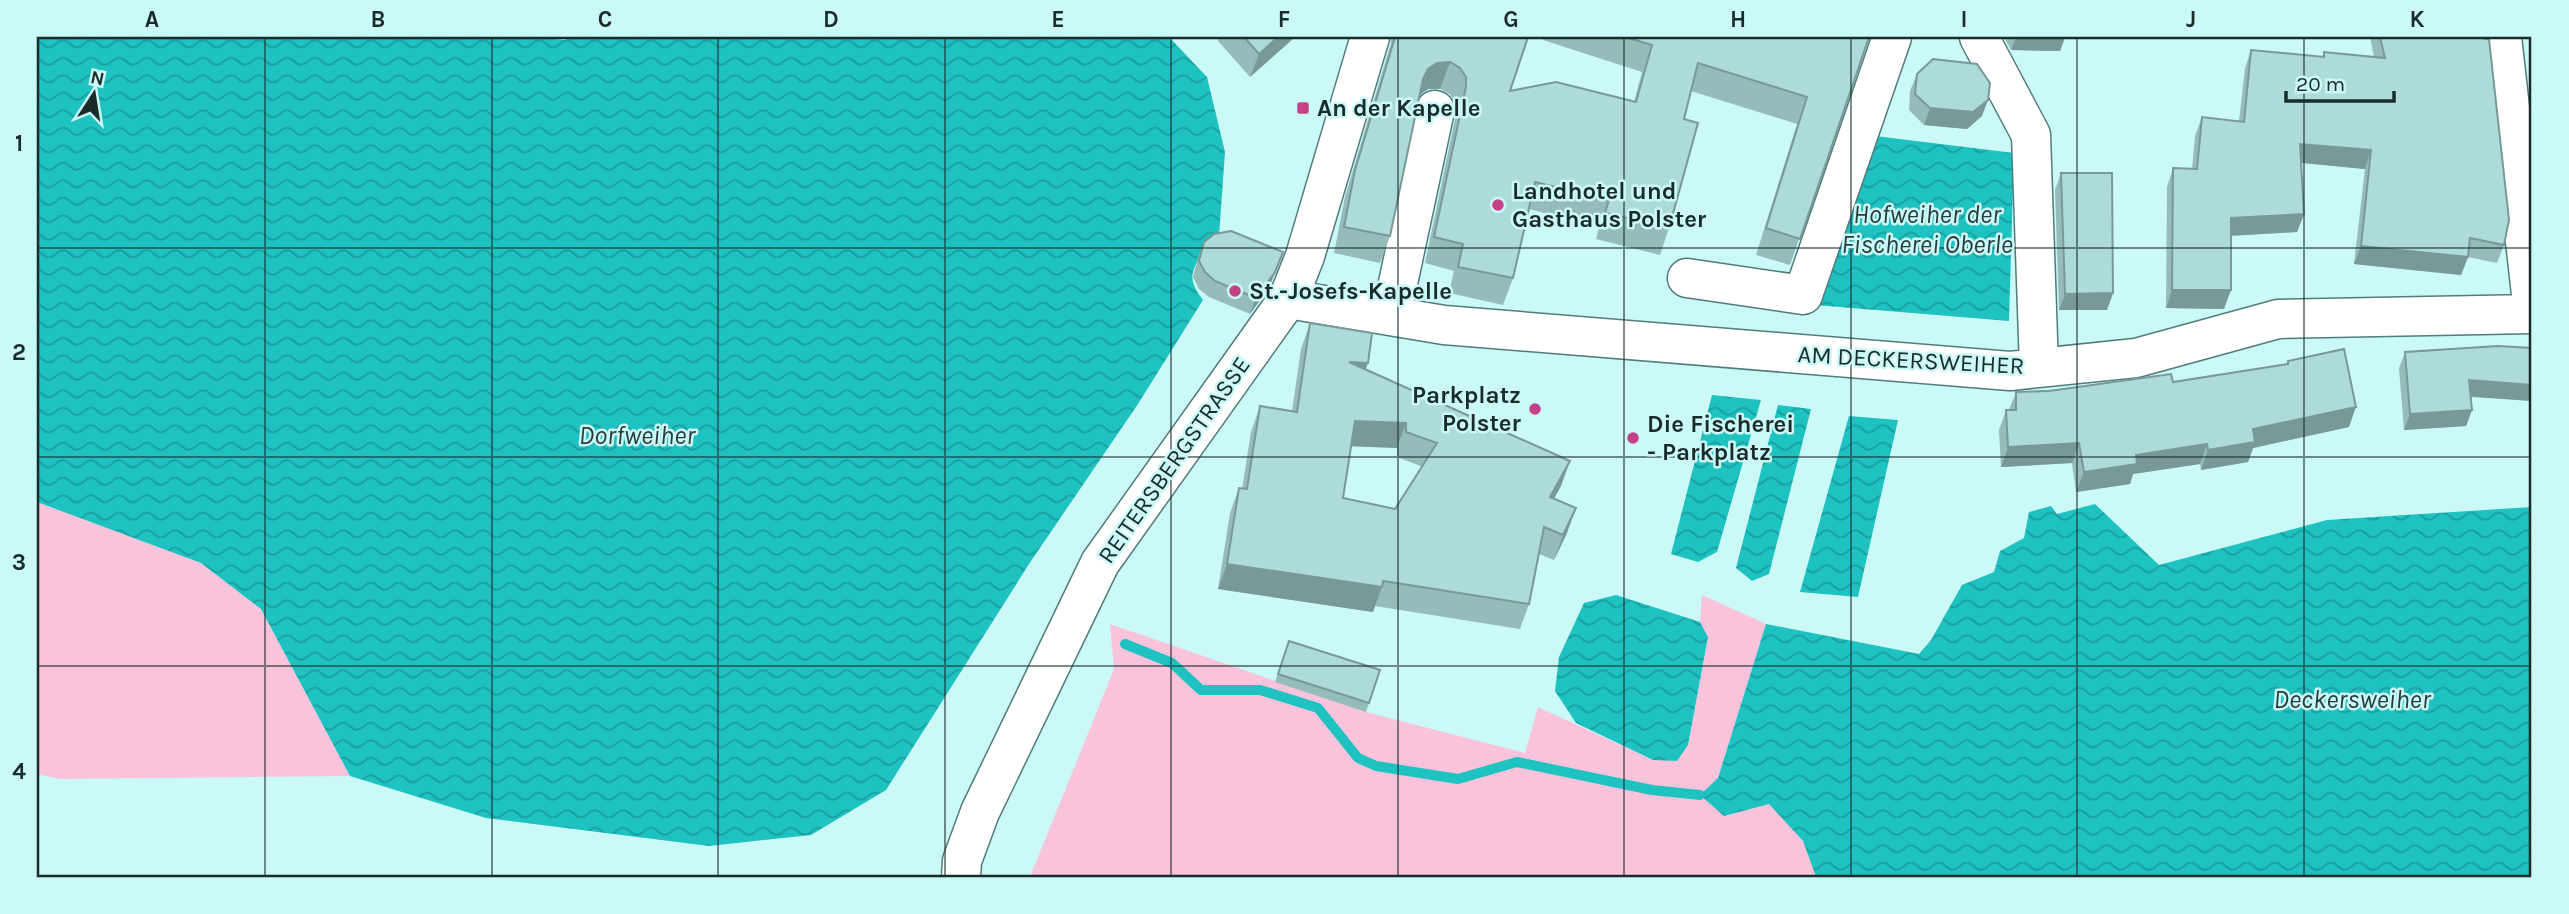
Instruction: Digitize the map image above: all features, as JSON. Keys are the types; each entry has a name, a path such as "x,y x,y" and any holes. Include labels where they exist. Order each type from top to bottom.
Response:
{"street":[{"name":"REITERSBERGSTRASSE","path":"961,877 962,861 980,812 1100,563 1288,299 1305,256 1370,37"},
{"path":"1687,278 1803,295 1892,37"},
{"path":"1979,37 2031,135 2039,368"},
{"path":"2502,37 2532,303"},
{"path":"1391,316 1435,110"},
{"name":"AM DECKERSWEIHER","path":"1288,299 1444,325 1997,370 2136,358 2278,319 2532,314"}],"shaded area":[{"path":"37,502 201,563 261,609 350,776 60,779 37,774"},
{"path":"1702,595 1766,624 1718,778 1724,816 1769,804 1803,841 1816,877 1030,877 1114,669 1110,624 1366,712 1525,753 1538,707 1653,760 1688,745 1708,638 1700,622"}],"water":[{"name":"Dorfweiher","path":"37,37 537,37 565,40 569,37 1169,37 1207,77 1225,152 1218,250 1202,253 1193,272 1193,282 1203,300 1138,404 1029,564 886,790 811,835 709,846 486,818 350,776 261,609 201,563 37,502"},
{"name":"Hofweiher der Fischerei Oberle","path":"1867,135 2014,153 2009,321 1815,305"},
{"path":"1712,395 1761,400 1717,552 1698,562 1671,554"},
{"path":"1778,405 1811,409 1769,574 1752,581 1736,568"},
{"path":"1849,416 1898,420 1858,597 1800,592"},
{"name":"Deckersweiher","path":"2095,504 2159,565 2327,520 2532,507 2532,877 1816,877 1803,841 1769,804 1724,816 1700,795 1718,778 1766,624 1919,654 1931,640 1962,585 1994,572 2000,551 2024,538 2029,512 2051,506 2057,514"},
{"path":"1616,595 1700,622 1708,637 1688,745 1677,761 1653,760 1576,723 1555,691 1559,657 1584,603"}],"building":[{"path":"1244,37 1278,37 1259,54"},
{"path":"1395,37 1528,37 1510,91 1556,82 1636,102 1652,45 1625,37 1869,37 1800,239 1766,228 1807,97 1698,63 1684,119 1698,123 1669,228 1605,213 1609,200 1535,182 1513,278 1458,267 1463,244 1434,237 1466,87 1466,77 1460,68 1450,62 1437,63 1428,69 1423,79 1390,236 1344,227 1355,170"},
{"path":"2380,37 2489,39 2509,220 2504,245 2470,238 2468,257 2361,246 2371,150 2300,144 2304,214 2231,218 2231,290 2172,290 2173,168 2197,169 2202,117 2244,122 2251,50 2324,57 2324,52 2385,58"},
{"path":"1933,59 1977,64 1990,83 1988,100 1973,112 1930,108 1915,94 1917,74"},
{"path":"2061,173 2112,173 2113,293 2065,294"},
{"path":"1231,231 1283,252 1275,272 1256,298 1215,281 1205,272 1199,261 1204,242 1214,234"},
{"path":"1310,323 1372,333 1368,363 1349,362 1570,461 1550,497 1576,508 1563,535 1544,527 1529,604 1383,581 1382,587 1227,564 1239,488 1247,489 1260,406 1297,412","holes":["1355,421 1406,423 1406,432 1437,443 1395,509 1343,498"]},
{"path":"2498,346 2532,348 2532,385 2469,380 2472,410 2410,414 2405,352"},
{"path":"2344,349 2356,407 2253,429 2255,442 2208,450 2207,444 2136,455 2137,464 2084,472 2079,443 2008,447 2006,410 2016,410 2016,392 2049,391 2171,374 2173,382 2288,364 2288,361"},
{"path":"1289,641 1380,670 1369,703 1278,674"}],"waterway":[{"path":"1125,644 1172,663 1201,690 1260,690 1318,708 1358,758 1376,766 1458,779 1517,762 1652,790 1700,795"}],"place":[{"name":"An der Kapelle","path":"1303,108"},
{"name":"Landhotel und Gasthaus Polster","path":"1498,205"},
{"name":"St.-Josefs-Kapelle","path":"1235,291"},
{"name":"Parkplatz Polster","path":"1535,409"},
{"name":"Die Fischerei - Parkplatz","path":"1633,438"}]}
